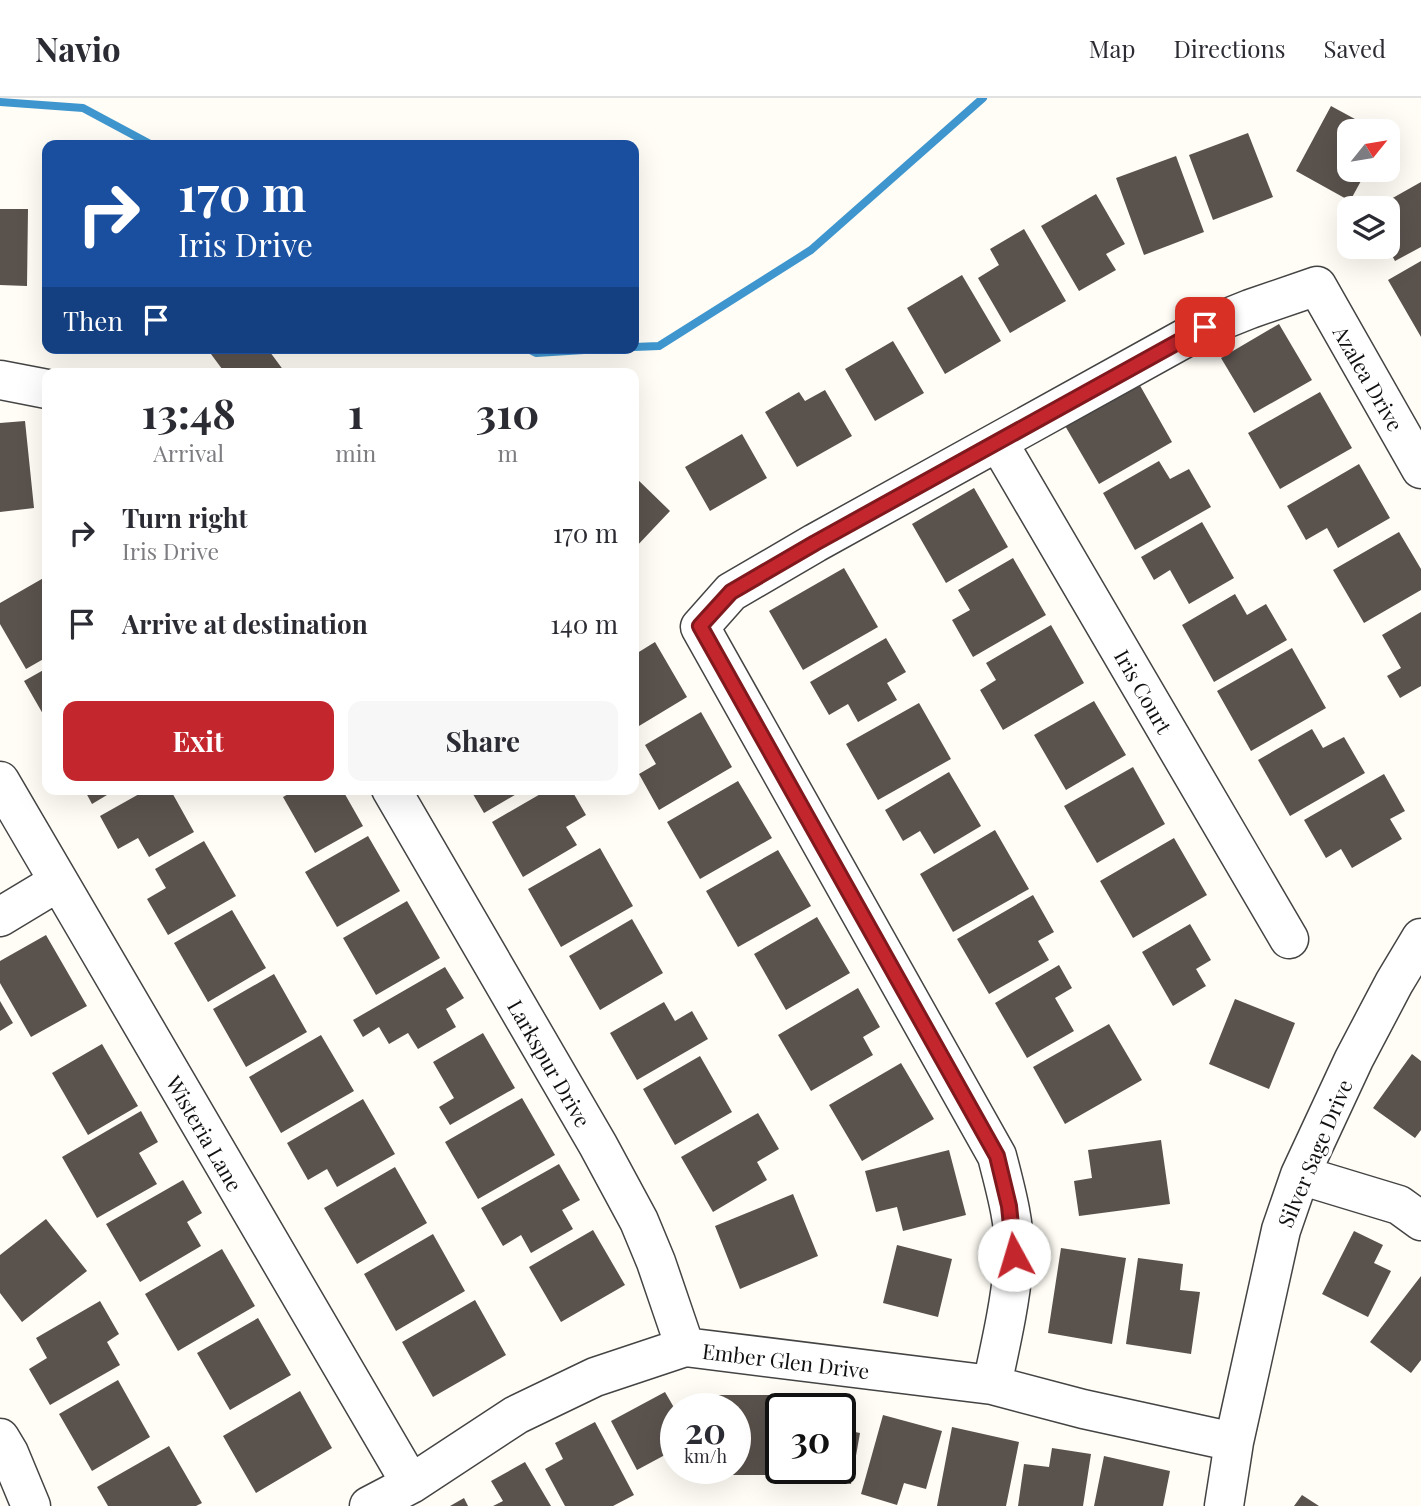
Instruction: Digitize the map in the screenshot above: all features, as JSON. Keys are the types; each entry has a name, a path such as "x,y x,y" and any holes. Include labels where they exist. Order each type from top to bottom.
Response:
{"street":[{"name":"Azalea Drive","path":"998,442 1205,327 1317,286 1421,469"},
{"path":"0,380 42,388"},
{"path":"992,1385 1007,1312 1014,1255 1009,1206 997,1156 700,626 731,592 998,442"},
{"name":"Iris Court","path":"998,442 1289,939"},
{"name":"Wisteria Lane","path":"0,781 411,1484"},
{"name":"Larkspur Drive","path":"394,795 598,1145 639,1221 685,1347"},
{"path":"0,917 58,882"},
{"name":"Silver Sage Drive","path":"1224,1506 1234,1443 1281,1230 1300,1174 1354,1059 1421,938"},
{"path":"1300,1174 1399,1205 1421,1221"},
{"name":"Ember Glen Drive","path":"369,1506 411,1484 516,1415 595,1377 685,1347 992,1385 1083,1409 1234,1443"},
{"path":"0,1438 31,1506"}],"building":[{"path":"1331,106 1355,119 1337,119 1337,182 1360,182 1353,196 1341,196 1296,171"},
{"path":"1248,133 1273,197 1213,220 1189,155"},
{"path":"1176,156 1204,232 1144,255 1116,178"},
{"path":"1421,182 1421,247 1400,258 1400,196 1396,196"},
{"path":"1096,194 1125,244 1106,254 1116,270 1079,291 1041,226"},
{"path":"0,209 28,209 27,286 0,285"},
{"path":"1024,229 1066,301 1010,333 978,278 999,265 990,249"},
{"path":"1421,261 1421,337 1388,280"},
{"path":"962,275 1001,341 945,374 907,308"},
{"path":"1279,324 1312,380 1254,413 1221,358"},
{"path":"893,341 924,393 875,421 845,369"},
{"path":"211,354 271,354 282,368 221,368"},
{"path":"1138,382 1172,442 1099,484 1064,424"},
{"path":"825,390 852,436 797,467 765,412 799,392 805,401"},
{"path":"1320,392 1352,448 1280,489 1248,433"},
{"path":"25,421 34,508 0,512 0,423"},
{"path":"742,434 767,478 710,511 685,467"},
{"path":"1159,461 1170,479 1189,469 1211,507 1135,550 1103,493"},
{"path":"1359,464 1390,518 1338,548 1327,528 1306,540 1287,506"},
{"path":"639,481 670,511 639,544"},
{"path":"974,488 1008,547 946,583 912,524"},
{"path":"1202,522 1234,578 1189,604 1170,570 1154,580 1141,557"},
{"path":"1399,532 1421,569 1421,590 1364,623 1333,570"},
{"path":"1013,558 1046,615 973,657 952,620 970,610 958,590"},
{"path":"844,568 878,627 803,670 769,611"},
{"path":"42,579 42,660 26,669 0,624 0,603"},
{"path":"1235,594 1247,615 1266,604 1287,640 1214,682 1182,625"},
{"path":"1421,612 1421,686 1400,698 1387,676 1401,668 1382,635"},
{"path":"1051,625 1084,683 1003,730 980,690 996,680 986,663"},
{"path":"886,638 906,672 887,683 897,700 858,722 848,704 829,715 810,682"},
{"path":"655,642 687,697 639,726 639,652"},
{"path":"1292,648 1326,708 1251,751 1217,691"},
{"path":"42,671 42,712 24,681"},
{"path":"1094,701 1126,755 1066,790 1034,735"},
{"path":"919,703 951,759 878,800 846,744"},
{"path":"701,712 732,767 659,810 639,774 656,764 645,745"},
{"path":"1312,729 1323,748 1344,737 1365,773 1290,816 1258,760"},
{"path":"1133,767 1165,824 1097,863 1064,806"},
{"path":"949,772 981,826 934,854 920,831 903,841 885,810"},
{"path":"1384,774 1405,811 1390,819 1402,839 1352,868 1341,849 1326,858 1304,820"},
{"path":"738,781 772,838 700,879 667,822"},
{"path":"87,795 107,795 92,804"},
{"path":"137,795 173,795 194,832 149,857 138,838 118,849 100,816"},
{"path":"345,795 363,826 315,853 283,797"},
{"path":"474,795 515,795 484,813"},
{"path":"539,795 574,795 586,815 566,827 577,845 523,877 492,822"},
{"path":"995,830 1029,889 953,932 920,874"},
{"path":"368,836 400,891 337,927 305,872"},
{"path":"1174,838 1207,895 1133,938 1100,881"},
{"path":"204,841 236,896 168,935 147,899 166,888 155,869"},
{"path":"600,848 633,906 561,947 528,889"},
{"path":"778,850 811,906 738,947 706,891"},
{"path":"1033,895 1054,932 1038,941 1049,960 989,994 957,939"},
{"path":"407,901 440,958 376,995 343,938"},
{"path":"232,910 266,968 208,1002 174,943"},
{"path":"817,917 850,973 786,1010 754,954"},
{"path":"632,919 663,973 600,1010 569,956"},
{"path":"1190,924 1211,960 1196,969 1206,986 1173,1006 1142,952"},
{"path":"46,935 87,1006 31,1037 0,983 0,961"},
{"path":"1059,965 1072,988 1055,998 1074,1031 1027,1058 995,1003"},
{"path":"445,967 464,998 446,1009 456,1027 418,1049 408,1033 389,1044 379,1027 363,1037 353,1020"},
{"path":"274,974 307,1032 246,1067 213,1009"},
{"path":"858,988 880,1027 863,1037 873,1055 811,1091 778,1035"},
{"path":"1235,999 1295,1023 1269,1089 1209,1064"},
{"path":"0,1001 13,1023 0,1031"},
{"path":"664,1002 675,1021 692,1011 708,1039 637,1080 610,1033"},
{"path":"1109,1024 1142,1080 1065,1124 1033,1067"},
{"path":"483,1033 515,1088 450,1125 439,1107 454,1098 433,1062"},
{"path":"321,1035 354,1091 281,1133 249,1077"},
{"path":"102,1044 138,1106 88,1135 52,1073"},
{"path":"1412,1054 1421,1061 1421,1130 1415,1138 1373,1108"},
{"path":"700,1056 732,1112 675,1145 643,1089"},
{"path":"901,1063 934,1119 862,1161 829,1105"},
{"path":"522,1098 555,1155 478,1199 445,1142"},
{"path":"363,1099 395,1154 337,1187 327,1169 308,1180 287,1143"},
{"path":"141,1111 158,1142 139,1153 157,1184 97,1218 62,1157"},
{"path":"758,1113 779,1149 757,1162 767,1180 713,1212 681,1157"},
{"path":"1161,1140 1170,1204 1079,1216 1074,1181 1092,1178 1088,1150"},
{"path":"949,1150 966,1215 903,1231 897,1207 876,1212 865,1171"},
{"path":"559,1164 580,1200 562,1210 573,1229 531,1253 521,1235 503,1246 481,1208"},
{"path":"395,1167 427,1223 357,1264 324,1208"},
{"path":"183,1180 202,1213 187,1222 201,1246 140,1282 106,1224"},
{"path":"793,1194 818,1256 740,1289 715,1226"},
{"path":"46,1219 87,1271 22,1322 0,1293 0,1255"},
{"path":"593,1230 625,1285 561,1322 529,1267"},
{"path":"1354,1231 1383,1245 1374,1263 1391,1271 1368,1317 1322,1294"},
{"path":"433,1234 465,1291 396,1331 364,1274"},
{"path":"897,1245 952,1259 938,1317 883,1303"},
{"path":"1061,1248 1126,1258 1112,1344 1048,1333"},
{"path":"222,1249 255,1306 178,1351 145,1294"},
{"path":"1138,1258 1183,1264 1180,1290 1200,1292 1191,1354 1126,1344"},
{"path":"1421,1276 1421,1360 1411,1373 1370,1342"},
{"path":"475,1300 506,1355 433,1397 402,1342"},
{"path":"100,1301 119,1334 107,1342 120,1365 50,1405 29,1369 47,1358 36,1338"},
{"path":"258,1318 291,1375 230,1410 197,1353"},
{"path":"118,1380 150,1437 92,1471 59,1414"},
{"path":"300,1391 332,1448 256,1493 223,1436"},
{"path":"660,1395 660,1458 637,1470 611,1421"},
{"path":"751,1395 765,1395 765,1475 751,1475"},
{"path":"883,1415 942,1431 926,1489 904,1483 897,1505 861,1494"},
{"path":"595,1422 634,1495 613,1506 565,1506 545,1469 563,1459 555,1443"},
{"path":"952,1427 1019,1442 1006,1506 937,1506"},
{"path":"856,1432 860,1433 856,1456"},
{"path":"169,1446 202,1503 196,1506 108,1506 97,1487"},
{"path":"1052,1448 1091,1454 1083,1506 1018,1506 1024,1464 1049,1467"},
{"path":"1104,1456 1170,1471 1163,1506 1094,1506"},
{"path":"525,1462 551,1506 493,1506 503,1501 491,1481"},
{"path":"1302,1495 1319,1506 1294,1506"},
{"path":"464,1498 468,1506 450,1506"}],"waterway":[{"path":"639,347 659,346 811,250 983,98"},
{"path":"0,102 83,108 143,140"}],"route":[{"path":"1014,1255 1009,1206 997,1156 700,626 731,592 1205,327"}]}
